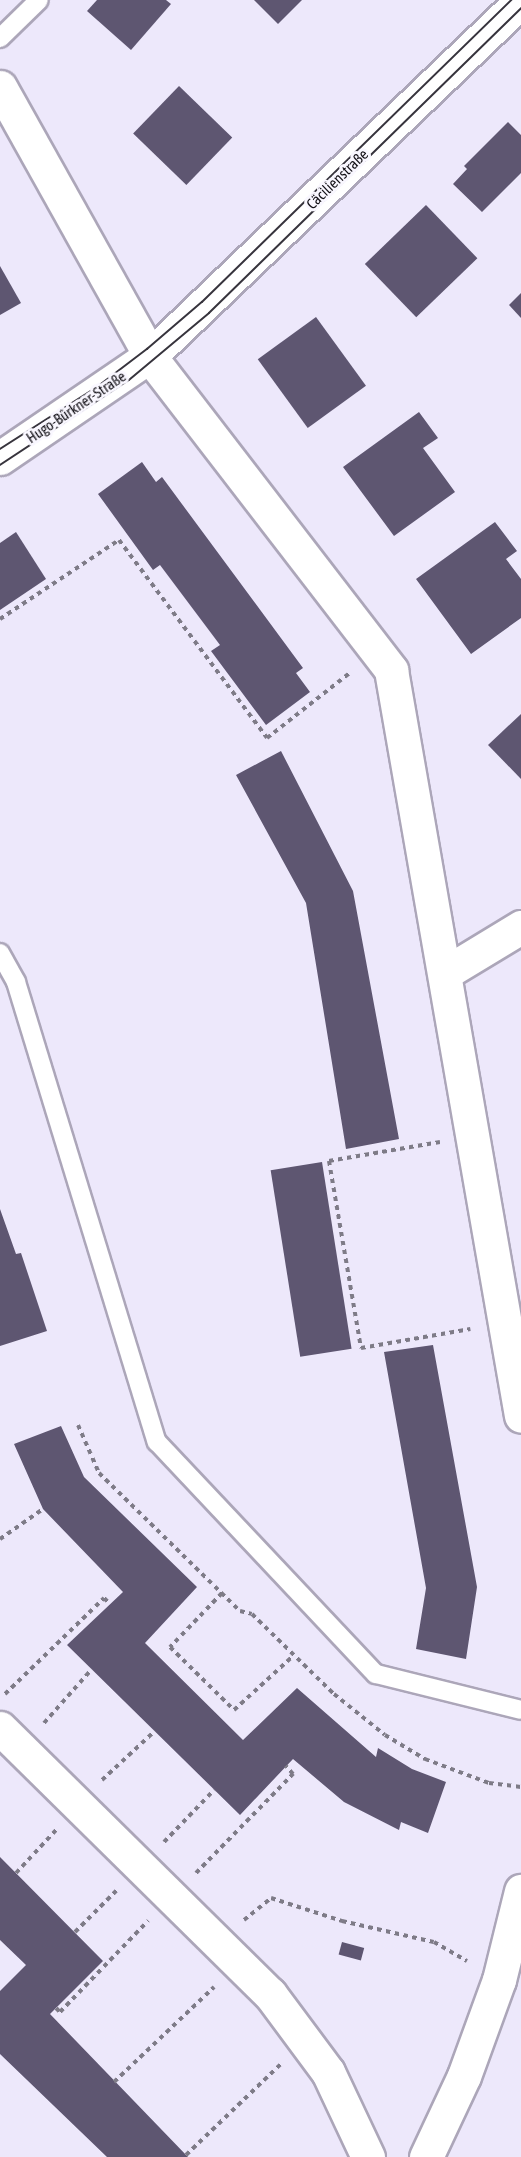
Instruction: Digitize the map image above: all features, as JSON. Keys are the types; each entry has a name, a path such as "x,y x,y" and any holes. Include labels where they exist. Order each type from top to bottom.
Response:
{"street":[{"name":"Cäcilienstraße","path":"151,355 521,1"},
{"path":"0,87 151,355 391,670 521,1416"},
{"name":"Hugo-Bürkner-Straße","path":"0,458 151,355"},
{"path":"445,973 521,927"},
{"path":"7,1729 228,1952 307,2039 328,2072 368,2157"},
{"path":"426,2157 510,1983 521,1891"}],"lane":[{"path":"0,38 39,0"},
{"path":"0,953 16,982 157,1442 376,1674 521,1710"}],"path":[{"path":"0,618 119,540 267,738 377,651"},
{"path":"473,1137 329,1161 361,1348 505,1323"},
{"path":"78,1425 99,1473 240,1611 252,1614 293,1656 385,1735 425,1759 489,1783 521,1787"},
{"path":"0,1539 42,1509"},
{"path":"222,1593 170,1647 234,1710 293,1656"},
{"path":"0,1698 104,1598 110,1604"},
{"path":"7,1729 92,1669"},
{"path":"114,2082 228,1952 271,1898 342,1922 434,1942 510,1983"},
{"path":"186,2155 307,2039"}],"building":[{"path":"97,0 166,0 171,4 131,50 87,11"},
{"path":"254,0 302,0 278,24"},
{"path":"179,86 232,137 186,185 133,133"},
{"path":"508,122 521,135 521,173 482,212 453,184 467,169 464,166"},
{"path":"426,205 477,258 416,317 365,264"},
{"path":"0,266 21,303 0,315"},
{"path":"521,293 521,318 509,305"},
{"path":"316,317 366,386 308,428 258,359"},
{"path":"419,412 438,438 423,448 455,492 394,536 343,467"},
{"path":"142,462 156,482 162,477 303,668 296,673 310,692 266,725 211,651 220,645 160,565 153,570 98,494"},
{"path":"495,522 517,551 506,559 521,579 521,618 471,654 416,579"},
{"path":"16,532 46,579 0,610 0,543"},
{"path":"521,714 521,779 488,745"},
{"path":"281,751 353,891 399,1139 346,1149 306,903 236,775"},
{"path":"322,1162 352,1349 300,1357 271,1170"},
{"path":"0,1209 16,1254 21,1253 47,1331 0,1346"},
{"path":"433,1345 477,1587 466,1659 416,1649 426,1588 384,1352"},
{"path":"61,1426 84,1477 197,1587 145,1643 243,1740 297,1688 376,1757 378,1748 412,1769 446,1782 428,1833 401,1822 399,1830 344,1802 293,1759 240,1815 67,1645 123,1592 43,1509 14,1444"},
{"path":"0,1857 103,1961 50,2014 188,2157 107,2157 0,2054 0,1991 26,1965 0,1940"},
{"path":"342,1942 364,1948 361,1961 339,1955"}],"tram line":[{"path":"0,449 97,387 147,349 202,302 511,0"},
{"path":"0,465 129,380 209,313 521,9"}]}
